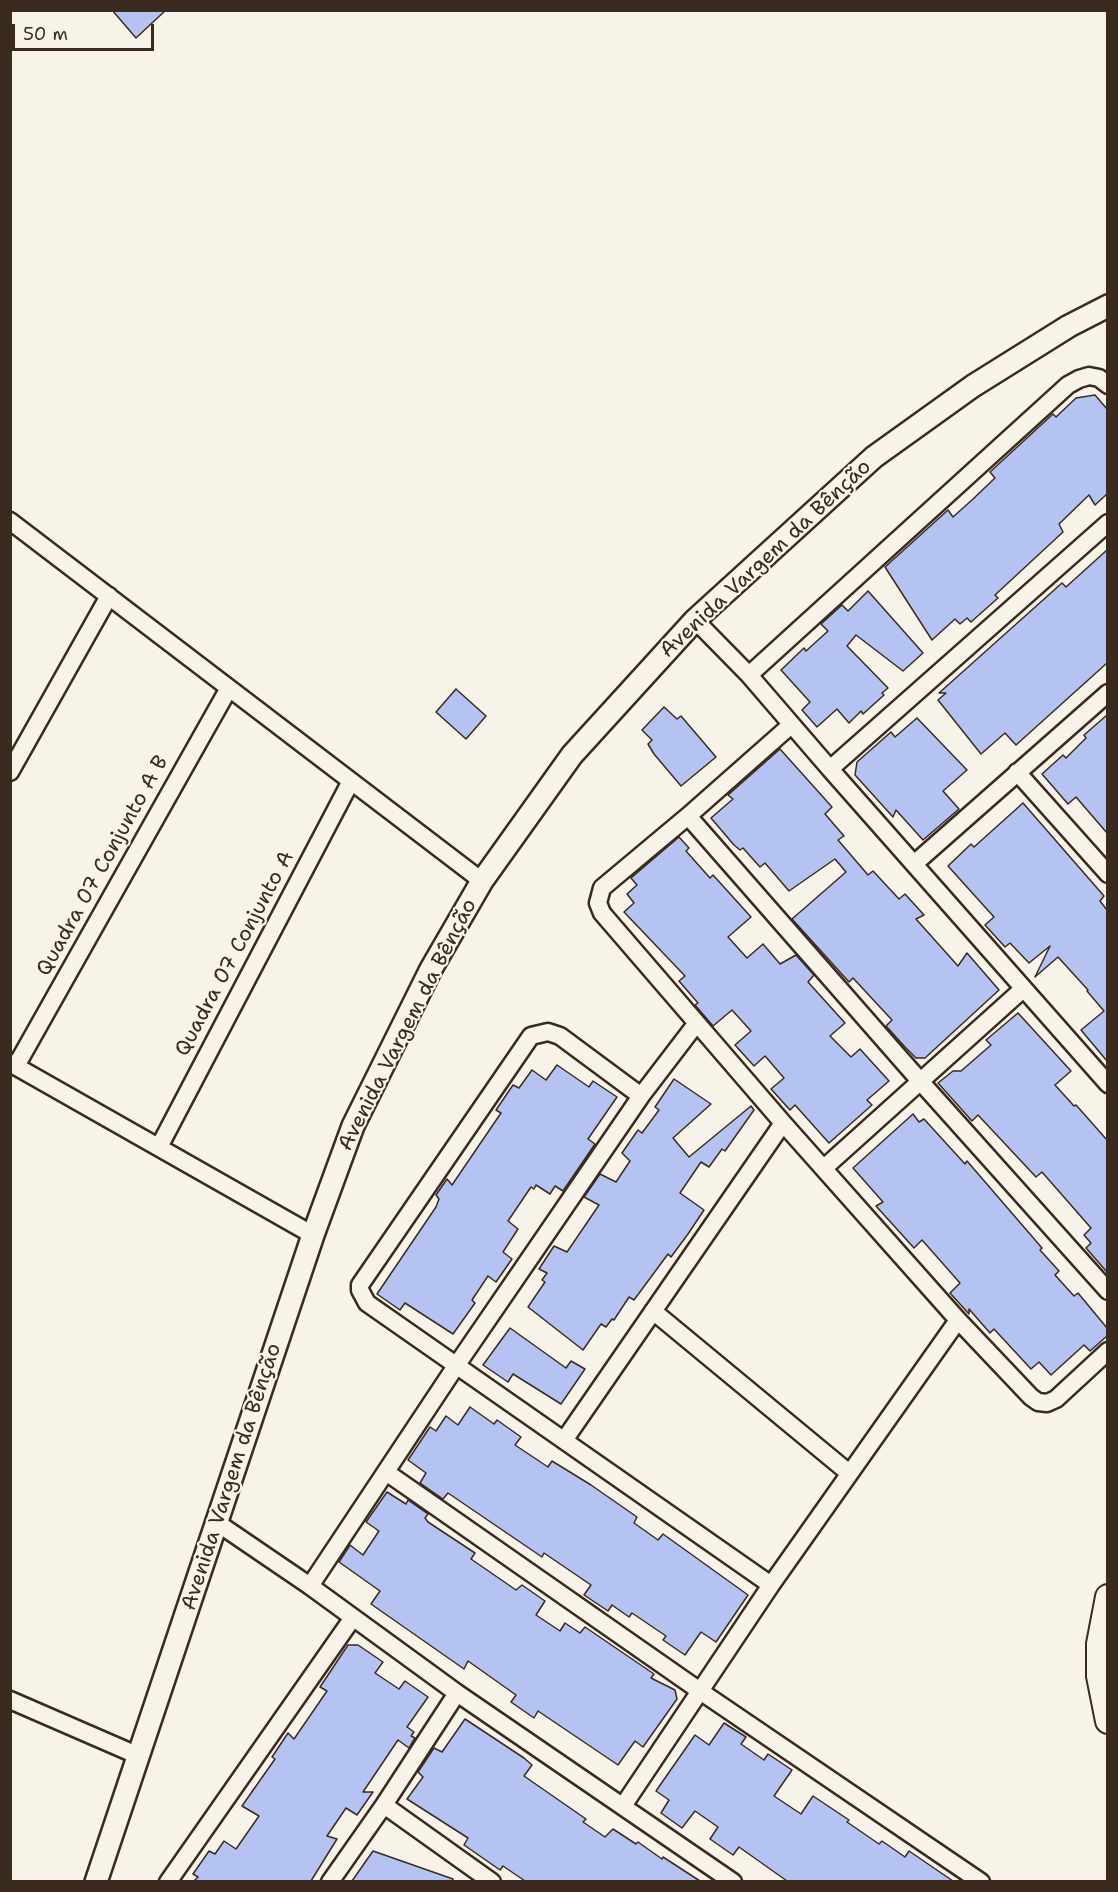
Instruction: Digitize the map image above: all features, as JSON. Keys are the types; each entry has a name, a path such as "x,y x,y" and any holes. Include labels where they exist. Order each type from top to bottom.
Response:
{"main road":[{"path":"1107,1597 1099,1644 1099,1676 1107,1721"}],"street":[{"name":"Avenida Vargem da Bênção","path":"96,1881 313,1235 353,1126 431,969 482,881 572,755 695,620 874,457 973,386 1069,326 1107,306"},
{"path":"749,675 1068,385 1089,376 1099,378 1107,385"},
{"path":"10,521 482,881"},
{"path":"830,768 1107,523"},
{"path":"10,772 109,596"},
{"path":"695,620 749,675 1107,1084"},
{"name":"Quadra 07 Conjunto A B","path":"13,1064 229,688"},
{"path":"914,864 1107,693"},
{"path":"791,725 602,888 598,903 602,913 783,1123 958,1320 1031,1397 1038,1402 1047,1403 1056,1399 1107,1351"},
{"path":"1017,772 1107,874"},
{"name":"Quadra 07 Conjunto A","path":"159,1147 351,781"},
{"path":"688,816 1107,1291"},
{"path":"824,1168 1023,989"},
{"path":"310,1586 456,1366 641,1096 696,1024"},
{"path":"641,1096 560,1036 548,1032 531,1036 360,1285 362,1296 367,1303 456,1366 771,1585"},
{"path":"13,1064 313,1235"},
{"path":"564,1439 783,1123"},
{"path":"653,1311 849,1473"},
{"path":"623,1806 771,1585 958,1320"},
{"path":"386,1472 700,1691 981,1881"},
{"path":"216,1522 310,1586 457,1693 733,1881"},
{"path":"168,1881 352,1618"},
{"path":"330,1881 384,1805 457,1693"},
{"path":"10,1700 139,1756"},
{"path":"384,1805 487,1880"}],"building":[{"path":"112,10 166,10 136,38"},
{"path":"1095,395 1107,409 1107,494 1095,505 1089,495 1059,524 1063,532 995,595 998,598 971,622 967,618 960,624 955,619 932,640 885,567 948,510 953,517 973,499 995,478 990,472 1053,414 1056,417 1076,398"},
{"path":"1107,550 1107,663 1016,745 1005,733 981,754 938,700 946,693 939,693 1062,583 1066,587"},
{"path":"868,591 923,653 903,671 856,635 847,646 888,688 882,693 884,695 863,714 861,711 849,723 837,709 817,727 802,710 810,702 781,670 804,648 806,651 828,631 821,624 842,605 848,611"},
{"path":"456,689 486,716 466,739 436,712"},
{"path":"664,707 677,719 681,716 716,757 681,786 654,754 648,744 652,740 642,730"},
{"path":"1107,715 1107,833 1076,797 1068,804 1042,774 1063,755 1066,758 1086,738 1084,735"},
{"path":"917,718 967,770 943,791 959,809 923,840 896,810 893,817 855,775 857,762 891,732 895,737"},
{"path":"780,749 832,807 825,814 844,836 838,840 868,875 873,871 899,899 905,894 924,915 916,919 958,966 967,953 999,990 925,1058 916,1058 905,1047 886,1026 892,1020 853,978 849,982 792,919 846,872 835,859 789,891 765,863 760,867 743,848 740,850 734,845 711,818 733,799 728,795"},
{"path":"1023,803 1104,896 1100,901 1107,910 1107,1061 1081,1030 1104,1011 1088,990 1058,957 1035,977 1050,946 1029,963 1010,943 1005,947 985,925 994,917 948,866 971,844 974,847"},
{"path":"679,837 689,848 686,851 710,878 713,875 751,917 728,937 747,958 763,944 780,964 796,955 814,975 808,982 845,1023 830,1036 851,1057 860,1049 889,1081 867,1100 872,1105 829,1143 795,1105 790,1110 771,1089 784,1078 765,1056 754,1066 735,1045 751,1031 732,1010 713,1026 695,1005 698,1003 679,981 685,976 624,912 634,903 627,894 637,885 631,878"},
{"path":"1018,1013 1071,1071 1055,1085 1107,1140 1107,1272 1086,1248 1091,1243 1084,1235 1091,1228 1042,1172 1036,1177 978,1115 972,1121 938,1083 953,1071 961,1071 991,1045 986,1040"},
{"path":"557,1065 589,1087 593,1081 617,1097 588,1139 595,1144 563,1191 555,1186 550,1194 536,1185 534,1189 531,1187 508,1221 518,1229 503,1252 512,1259 496,1282 488,1276 472,1300 475,1303 453,1334 405,1303 400,1310 377,1294 436,1207 439,1199 436,1195 447,1179 452,1185 501,1113 496,1110 513,1085 519,1088 532,1070 546,1080"},
{"path":"674,1079 711,1104 673,1138 689,1157 751,1106 754,1110 725,1151 722,1149 709,1167 701,1162 680,1193 704,1210 688,1234 671,1257 668,1254 634,1300 629,1297 614,1320 612,1319 606,1327 601,1324 583,1350 528,1307 545,1282 542,1280 547,1273 539,1269 554,1246 567,1252 599,1205 584,1197 600,1174 616,1182 630,1161 622,1153 638,1130 642,1133 659,1110 655,1107"},
{"path":"913,1114 919,1122 924,1119 965,1164 967,1161 1042,1248 1040,1250 1059,1271 1055,1275 1074,1296 1078,1293 1107,1328 1107,1336 1090,1351 1084,1345 1051,1375 1039,1362 1031,1369 994,1329 990,1333 969,1309 969,1314 950,1293 960,1283 922,1240 914,1248 876,1206 883,1202 853,1168"},
{"path":"510,1328 566,1368 571,1361 585,1369 561,1404 513,1374 508,1382 483,1365"},
{"path":"470,1407 494,1424 497,1420 521,1437 515,1445 548,1467 552,1461 591,1485 637,1517 634,1523 658,1540 663,1534 748,1595 716,1642 701,1632 685,1655 663,1640 666,1636 632,1613 629,1617 612,1605 608,1611 584,1595 591,1585 544,1553 542,1557 448,1493 443,1499 420,1483 426,1473 408,1460 430,1427 436,1431 446,1416 458,1425"},
{"path":"387,1492 406,1504 408,1500 428,1514 425,1518 428,1522 475,1553 471,1559 516,1590 522,1585 545,1601 536,1615 560,1631 565,1623 580,1633 585,1627 654,1674 651,1678 675,1690 677,1699 643,1747 635,1741 618,1765 538,1711 534,1718 511,1702 516,1695 468,1661 464,1669 371,1604 380,1591 339,1562 350,1545 363,1555 379,1531 366,1522"},
{"path":"348,1645 358,1645 383,1662 375,1673 399,1689 405,1681 428,1697 407,1727 414,1732 411,1736 415,1738 409,1748 398,1740 363,1792 373,1792 357,1815 346,1808 327,1836 337,1839 311,1881 194,1881 198,1877 193,1874 209,1851 215,1854 224,1841 236,1849 259,1816 242,1806 275,1759 272,1757 288,1733 294,1739 327,1691 320,1687"},
{"path":"465,1719 524,1758 532,1765 524,1776 586,1819 583,1822 605,1837 613,1829 700,1881 525,1881 503,1866 500,1870 464,1845 468,1838 407,1799 423,1777 418,1772 434,1748 442,1752"},
{"path":"724,1723 746,1737 741,1744 764,1760 768,1754 792,1770 774,1796 801,1814 813,1796 879,1844 882,1841 905,1857 909,1851 953,1881 787,1881 739,1847 733,1855 710,1839 718,1827 695,1811 682,1828 661,1813 669,1800 656,1791 695,1735 709,1745"},
{"path":"373,1851 453,1879 452,1881 352,1881"}]}
